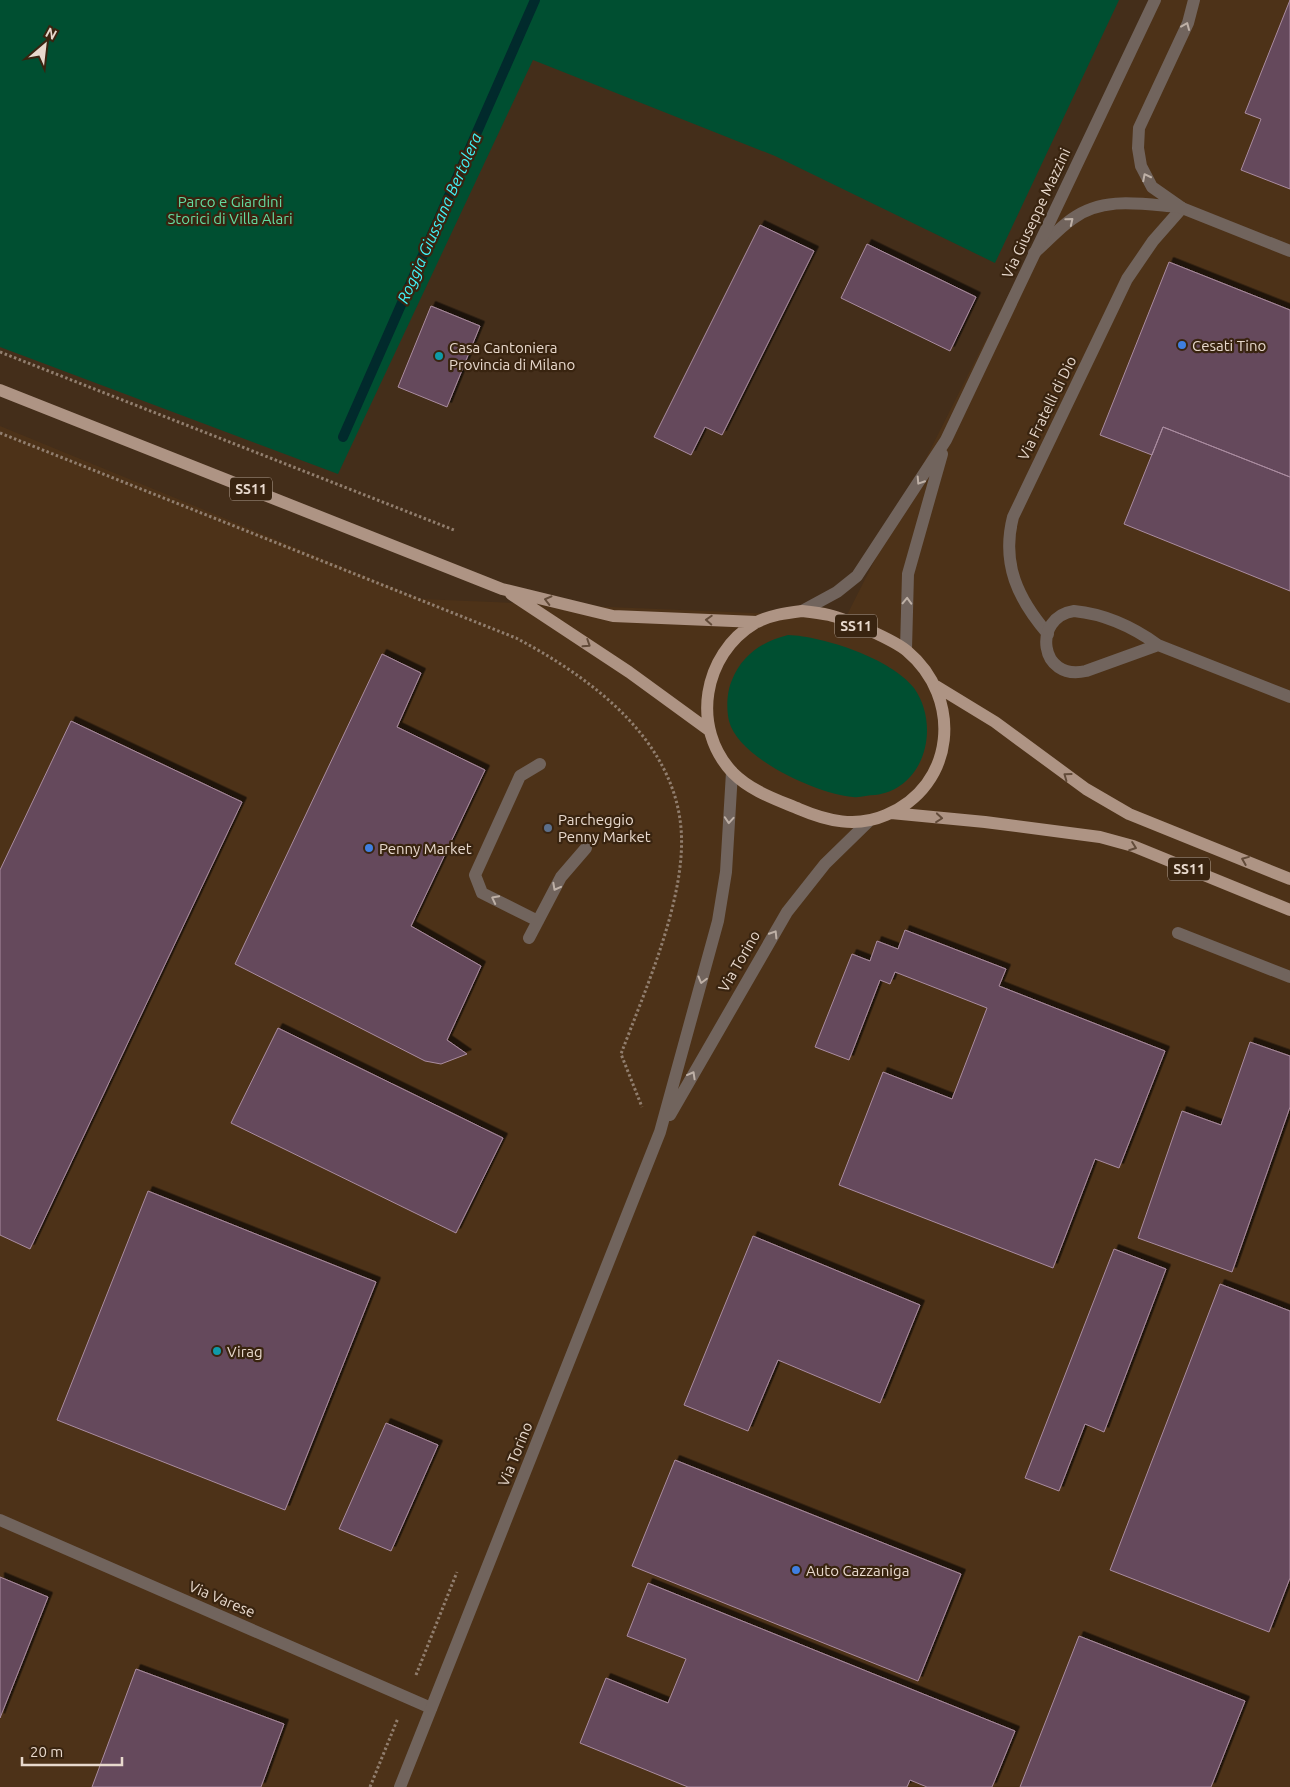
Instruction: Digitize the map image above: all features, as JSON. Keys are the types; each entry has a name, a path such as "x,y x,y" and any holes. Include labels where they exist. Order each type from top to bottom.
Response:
{"main road":[{"name":"SS11","path":"0,390 502,589 613,616 757,622"},
{"name":"SS11","path":"502,589 629,672 710,731"},
{"name":"SS11","path":"802,611 830,615 906,649 918,660 936,686 945,717 945,732 938,764 921,791 907,804 868,822 835,821 821,818 757,791 732,772 718,753 710,731 707,704 711,678 720,659 733,640 757,622 779,614 802,611"},
{"name":"SS11","path":"936,686 994,722 1108,803 1129,814 1290,878"},
{"name":"SS11","path":"891,813 985,822 1100,837 1133,846 1290,910"}],"street":[{"name":"Via Giuseppe Mazzini","path":"802,611 837,592 857,576 946,440 1155,0"},
{"path":"1194,0 1188,23 1141,124 1138,138 1139,161 1148,182 1160,195 1182,208 1290,251"},
{"path":"1034,254 1071,219 1110,203 1126,202 1182,208"},
{"name":"Via Fratelli di Dio","path":"1048,634 1027,606 1010,568 1008,558 1009,531 1013,517 1127,279 1153,241 1182,208"},
{"name":"Via Giuseppe Mazzini","path":"906,649 908,574 946,440"},
{"path":"1158,645 1077,674 1060,668 1049,658 1046,644 1052,624 1058,618 1066,612 1081,611 1109,618 1143,634 1158,645 1290,697"},
{"path":"538,921 482,893 475,876 520,776 540,764"},
{"name":"Via Torino","path":"400,1787 660,1132 718,921 726,872 732,772"},
{"name":"Via Torino","path":"660,1132 787,912 825,864 868,822"},
{"path":"529,938 562,877 586,848"},
{"path":"1178,934 1290,977"},
{"name":"Via Varese","path":"0,1520 431,1708"}],"path":[{"path":"0,352 454,530"},
{"path":"0,433 516,638 579,676 635,726 667,771 677,801 681,829 678,878 671,912 620,1054 643,1109"},
{"path":"370,1787 459,1568"}],"shaded area":[{"path":"1157,0 1290,0 1290,1787 0,1787 0,426 421,599 846,617"}],"green space":[{"name":"Parco e Giardini Storici di Villa Alari","path":"0,0 1119,0 995,263 775,156 533,60 338,474 0,347"},
{"path":"788,635 803,636 856,651 890,668 904,677 914,688 922,703 927,737 923,754 916,769 906,781 892,790 875,795 856,797 838,794 820,789 781,772 763,761 735,735 729,721 727,705 729,689 736,671 754,650 770,641"}],"building":[{"path":"1290,0 1290,189 1241,170 1261,119 1245,113"},
{"path":"760,225 814,251 722,435 705,427 691,455 654,437"},
{"path":"867,244 976,297 950,351 841,298"},
{"path":"1169,262 1290,310 1290,477 1163,427 1152,455 1100,435"},
{"name":"Casa Cantoniera Provincia di Milano","path":"431,306 480,326 447,407 398,387"},
{"path":"1163,427 1290,477 1290,591 1124,524"},
{"name":"Penny Market","path":"382,654 421,673 397,727 485,770 411,926 481,966 447,1040 467,1054 441,1064 425,1061 235,964"},
{"path":"71,721 242,802 30,1249 0,1235 0,870"},
{"path":"905,930 1006,969 999,986 1165,1051 1119,1168 1095,1159 1053,1268 839,1185 883,1072 952,1099 987,1008 895,972 890,984 880,980 849,1060 815,1047 852,954 870,961 877,941 898,949"},
{"path":"278,1028 503,1138 456,1233 231,1123"},
{"path":"1250,1042 1290,1056 1290,1107 1232,1272 1138,1238 1182,1111 1221,1125"},
{"name":"Virag","path":"148,1191 376,1282 285,1510 57,1420"},
{"path":"753,1236 920,1305 880,1403 778,1360 748,1431 684,1405"},
{"path":"1114,1249 1166,1269 1104,1432 1085,1424 1059,1491 1025,1478"},
{"path":"1220,1284 1290,1311 1290,1578 1269,1632 1110,1570"},
{"path":"386,1423 438,1445 391,1551 339,1529"},
{"name":"Auto Cazzaniga","path":"675,1460 961,1574 918,1681 632,1566"},
{"path":"0,1577 48,1597 0,1718"},
{"path":"648,1583 1015,1731 992,1787 927,1787 910,1780 907,1787 688,1787 580,1743 606,1678 668,1703 686,1659 627,1636"},
{"path":"1079,1636 1245,1701 1211,1787 1020,1787"},
{"path":"136,1669 284,1724 261,1787 92,1787"}],"waterway":[{"name":"Roggia Giussana Bertolera","path":"343,437 535,0"}],"place":[{"name":"Cesati Tino","path":"1182,345"},
{"name":"Casa Cantoniera Provincia di Milano","path":"439,356"},
{"name":"Parcheggio Penny Market","path":"548,828"},
{"name":"Penny Market","path":"369,848"},
{"name":"Virag","path":"217,1351"},
{"name":"Auto Cazzaniga","path":"796,1570"}]}
